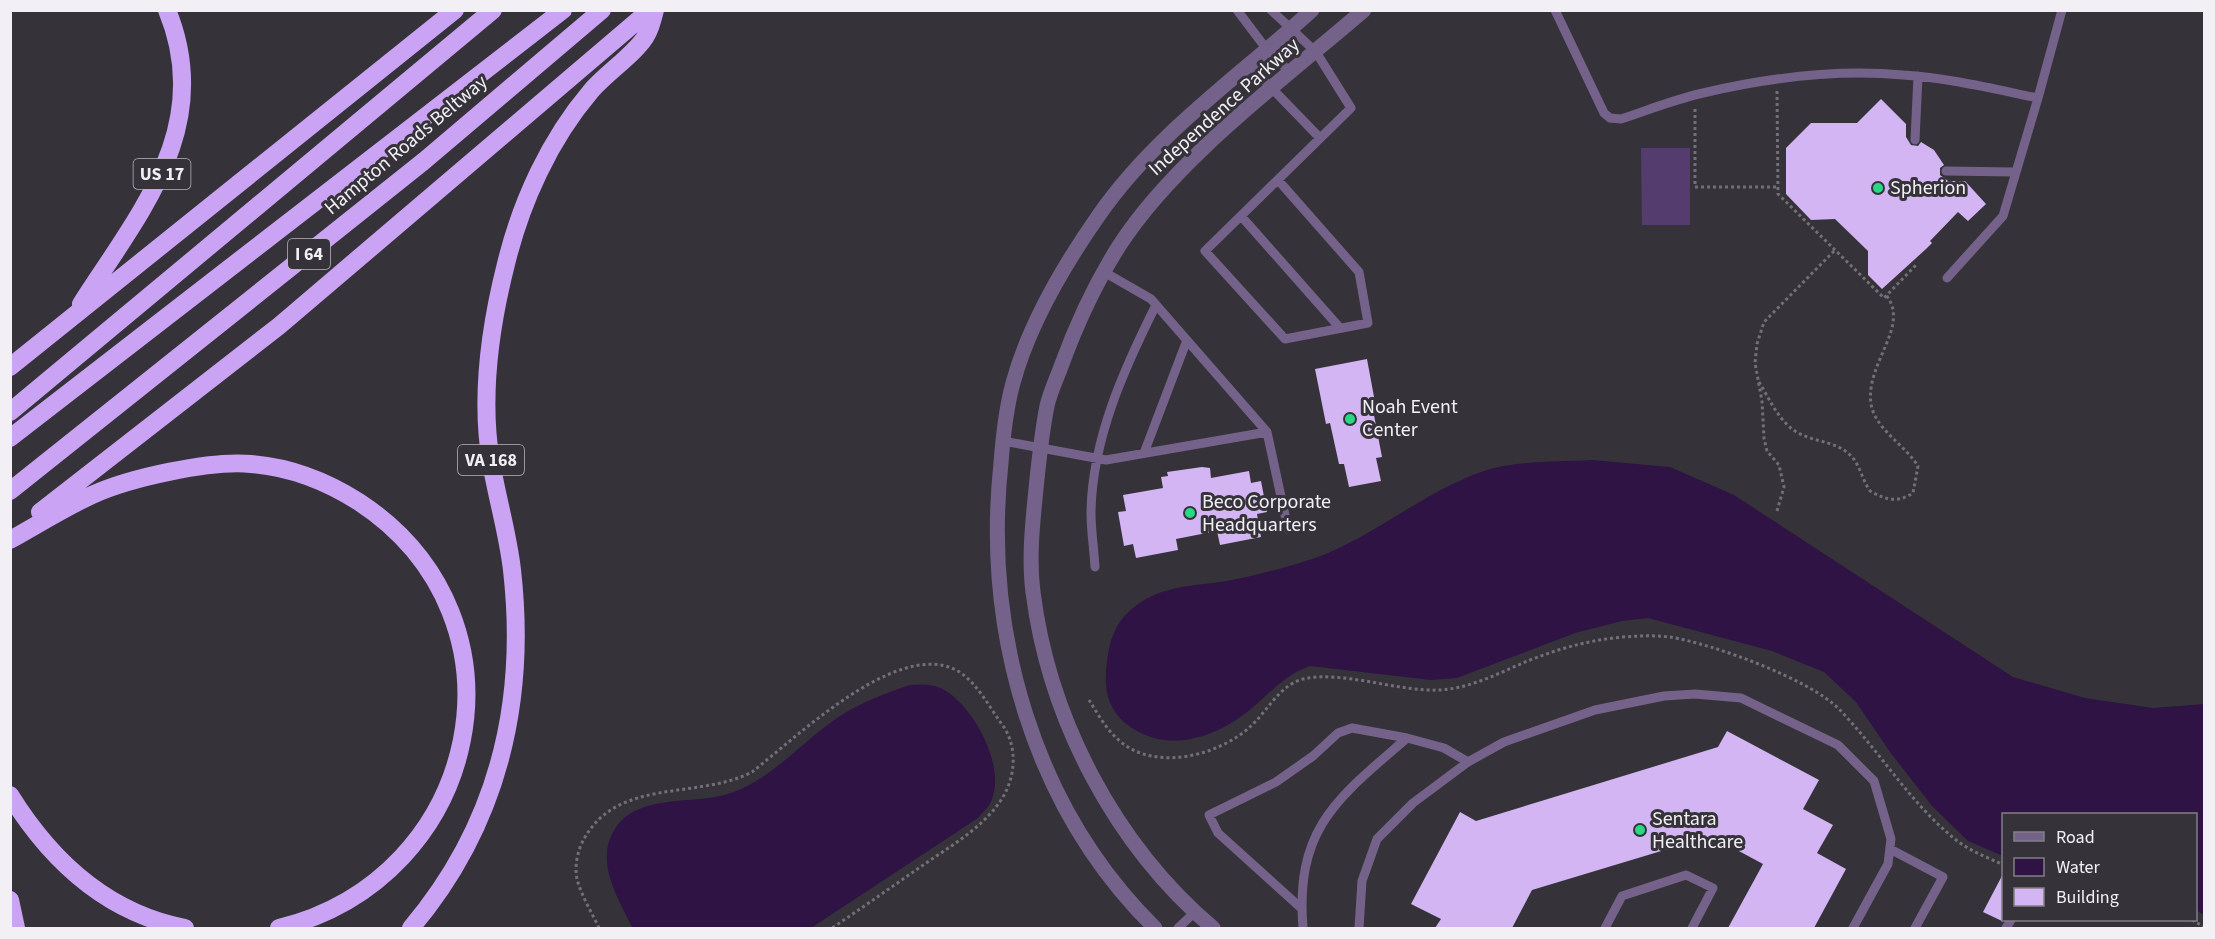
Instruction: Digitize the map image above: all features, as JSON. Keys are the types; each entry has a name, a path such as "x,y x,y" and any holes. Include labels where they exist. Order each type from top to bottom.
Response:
{"highway":[{"name":"US 17","path":"73,317 150,198 171,154 182,103 182,65 167,10"},
{"path":"10,367 454,10"},
{"path":"10,412 493,10"},
{"path":"10,438 563,10"},
{"name":"Hampton Roads Beltway","path":"10,491 424,161 602,10"},
{"path":"10,535 279,326 650,10"},
{"name":"VA 168","path":"411,928 450,877 464,853 495,779 512,708 517,658 516,610 512,567 491,459 487,409 495,313 506,262 535,181 557,137 592,90 647,36 656,10"},
{"path":"10,540 94,494 181,469 222,464 250,464 288,470 340,490 377,514 395,530 424,565 452,618 464,670 465,720 457,764 440,806 425,831 386,875 359,896 330,911 279,928"},
{"path":"10,795 43,842 90,887 138,915 185,928"},
{"path":"10,900 16,928"}],"street":[{"name":"Independence Parkway","path":"1155,928 1116,885 1086,843 1045,767 1027,722 1005,630 996,540 1003,441 1013,383 1036,325 1064,271 1098,215 1137,165 1312,10"},
{"name":"Independence Parkway","path":"1211,928 1136,846 1107,803 1060,702 1042,647 1033,589 1032,529 1048,403 1079,315 1119,245 1157,197 1210,143 1364,10"}],"lane":[{"path":"1236,10 1268,51 1291,73"},
{"path":"1271,10 1316,52 1351,108 1205,251 1285,339 1368,323 1359,272 1278,180"},
{"path":"1555,10 1604,113 1610,118 1621,119 1695,95 1777,80 1842,75 1918,76 2038,98"},
{"path":"1947,278 2003,216 2062,10"},
{"path":"1250,66 1320,138"},
{"path":"1915,140 1918,76"},
{"path":"1946,171 2015,172"},
{"path":"1241,216 1340,328"},
{"path":"1104,272 1156,304 1267,432 1288,529"},
{"path":"1095,567 1091,512 1098,459 1121,377 1156,304"},
{"path":"1144,453 1187,340"},
{"path":"1003,441 1098,459 1267,432"},
{"path":"1358,928 1362,881 1367,861 1377,839 1413,803 1468,762 1504,742 1595,710 1664,696 1695,694 1741,698 1838,745 1852,756 1874,781 1885,809 1892,839 1888,864 1853,928"},
{"path":"1301,908 1218,833 1209,815 1276,782 1343,730 1352,728 1407,738 1444,748 1468,762"},
{"path":"1303,928 1301,908 1304,870 1326,815 1342,794 1407,738"},
{"path":"1890,849 1943,876 1915,928"},
{"path":"1606,928 1622,896 1686,875 1713,888 1692,928"},
{"path":"1178,928 1195,912"}],"path":[{"path":"1777,80 1778,194 1884,298 1917,264"},
{"path":"1695,95 1695,187 1778,187"},
{"path":"1777,511 1784,487 1779,465 1767,451 1764,438 1755,363 1757,344 1764,322 1835,250"},
{"path":"1759,382 1783,421 1794,430 1811,439 1835,445 1854,459 1869,491 1892,500 1904,499 1913,492 1918,466 1910,453 1879,420 1871,405 1875,366 1895,323 1895,312 1886,295"},
{"path":"599,928 576,878 576,864 580,845 589,829 607,813 636,797 734,782 752,772 861,687 884,675 922,663 954,669 967,677 1007,731 1014,756 1009,786 993,811 974,830 832,928"}],"shaded area":[{"path":"1641,148 1690,148 1690,225 1642,225"}],"water":[{"path":"1592,460 1670,467 1734,495 2013,677 2085,698 2153,708 2204,704 2204,915 2197,911 2197,813 2002,813 2002,856 1968,841 1932,806 1890,752 1856,702 1824,672 1772,651 1648,618 1622,621 1575,633 1457,678 1431,680 1310,666 1286,679 1225,727 1194,738 1163,740 1147,736 1125,723 1114,711 1106,689 1106,671 1111,640 1125,616 1141,602 1163,592 1185,586 1256,575 1317,557 1348,544 1463,479 1497,467 1524,463"},
{"path":"910,685 933,686 946,691 967,711 985,739 991,755 995,786 991,802 978,818 811,928 632,927 615,892 607,866 609,841 615,829 625,818 651,805 714,797 744,788 773,770 840,716 874,698"}],"building":[{"name":"Spherion","path":"1881,99 1906,124 1906,137 1911,145 1918,146 1921,142 1934,150 1944,165 1940,168 1940,175 1948,181 1965,181 1986,204 1968,221 1958,212 1930,241 1932,243 1882,289 1868,275 1868,251 1835,219 1811,220 1786,194 1786,148 1811,123 1857,123"},
{"name":"Noah Event Center","path":"1367,359 1377,413 1374,415 1382,457 1376,458 1381,481 1349,487 1344,464 1339,464 1330,423 1326,424 1315,369"},
{"name":"Beco Corporate Headquarters","path":"1210,468 1211,478 1249,471 1251,483 1261,481 1267,512 1257,514 1261,537 1220,545 1217,531 1176,539 1178,550 1136,558 1133,544 1124,546 1118,512 1126,511 1123,495 1163,488 1161,477 1168,476 1167,472"},
{"name":"Sentara Healthcare","path":"1727,731 1819,780 1803,809 1833,825 1817,853 1846,869 1814,928 1728,928 1763,864 1711,836 1532,890 1512,928 1435,928 1441,919 1411,904 1460,812 1476,821 1718,747"},
{"path":"2002,876 2002,921 1983,912"}],"place":[{"name":"Spherion","path":"1878,188"},
{"name":"Noah Event Center","path":"1350,419"},
{"name":"Beco Corporate Headquarters","path":"1190,513"},
{"name":"Sentara Healthcare","path":"1640,830"}]}
